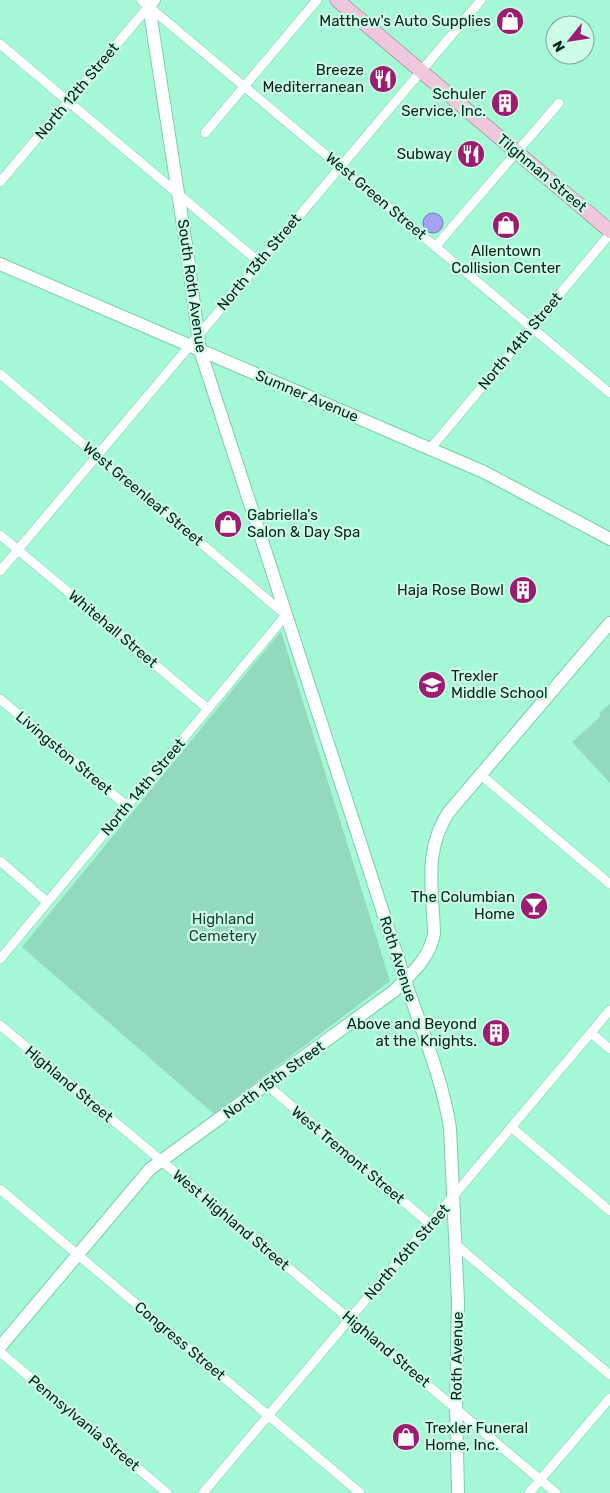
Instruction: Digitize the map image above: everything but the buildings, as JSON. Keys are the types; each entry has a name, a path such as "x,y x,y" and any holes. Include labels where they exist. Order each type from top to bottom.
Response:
{"main road":[{"name":"Tilghman Street","path":"337,0 610,232"},
{"name":"South Roth Avenue","path":"148,2 200,332 195,348 286,615"},
{"name":"Sumner Avenue","path":"0,264 509,484 610,538"},
{"path":"597,531 610,546"},
{"name":"Roth Avenue","path":"286,615 405,980 441,1084 446,1105 450,1128 458,1325 456,1409 458,1493"},
{"name":"North 15th Street","path":"0,1347 150,1169 394,991 422,962 432,945 434,934 430,862 436,836 448,814 610,623"}],"street":[{"path":"205,133 317,0"},
{"name":"North 13th Street","path":"200,332 481,0"},
{"name":"West Green Street","path":"148,2 435,247 610,393"},
{"name":"North 12th Street","path":"0,182 148,2"},
{"path":"0,44 259,262"},
{"path":"435,247 559,103"},
{"name":"North 14th Street","path":"430,449 610,232"},
{"path":"0,570 97,455 195,348"},
{"name":"West Greenleaf Street","path":"0,374 286,615"},
{"name":"Whitehall Street","path":"0,535 208,710"},
{"name":"North 14th Street","path":"0,959 286,615"},
{"name":"Livingston Street","path":"0,699 127,806"},
{"path":"481,775 610,884"},
{"path":"0,861 47,902"},
{"name":"North 16th Street","path":"203,1493 610,1010"},
{"name":"Highland Street","path":"0,1025 161,1162"},
{"path":"591,1032 610,1048"},
{"name":"West Tremont Street","path":"266,1085 430,1224"},
{"path":"511,1128 610,1210"},
{"name":"West Highland Street","path":"161,1162 300,1278"},
{"name":"Congress Street","path":"0,1189 360,1493"},
{"path":"455,1244 610,1375"},
{"name":"Highland Street","path":"300,1278 540,1480"},
{"name":"Pennsylvania Street","path":"0,1352 167,1493"},
{"path":"529,1493 610,1398"},
{"path":"540,1480 556,1493"}],"green space":[{"name":"Highland Cemetery","path":"281,631 390,981 214,1114 22,947"},
{"path":"610,704 610,783 572,742 601,716 599,713"}],"shaded area":[{"path":"433,213 440,216 443,223 440,230 433,233 426,230 423,223 426,216"}],"place":[{"name":"Matthew's Auto Supplies","path":"510,21"},
{"name":"Breeze Mediterranean","path":"383,79"},
{"name":"Schuler Service, Inc.","path":"505,103"},
{"name":"Subway","path":"471,154"},
{"name":"Allentown Collision Center","path":"506,225"},
{"name":"Gabriella's Salon & Day Spa","path":"228,524"},
{"name":"Haja Rose Bowl","path":"523,590"},
{"name":"Trexler Middle School","path":"432,685"},
{"name":"The Columbian Home","path":"534,906"},
{"name":"Above and Beyond at the Knights.","path":"496,1033"},
{"name":"Trexler Funeral Home, Inc.","path":"406,1437"}]}
